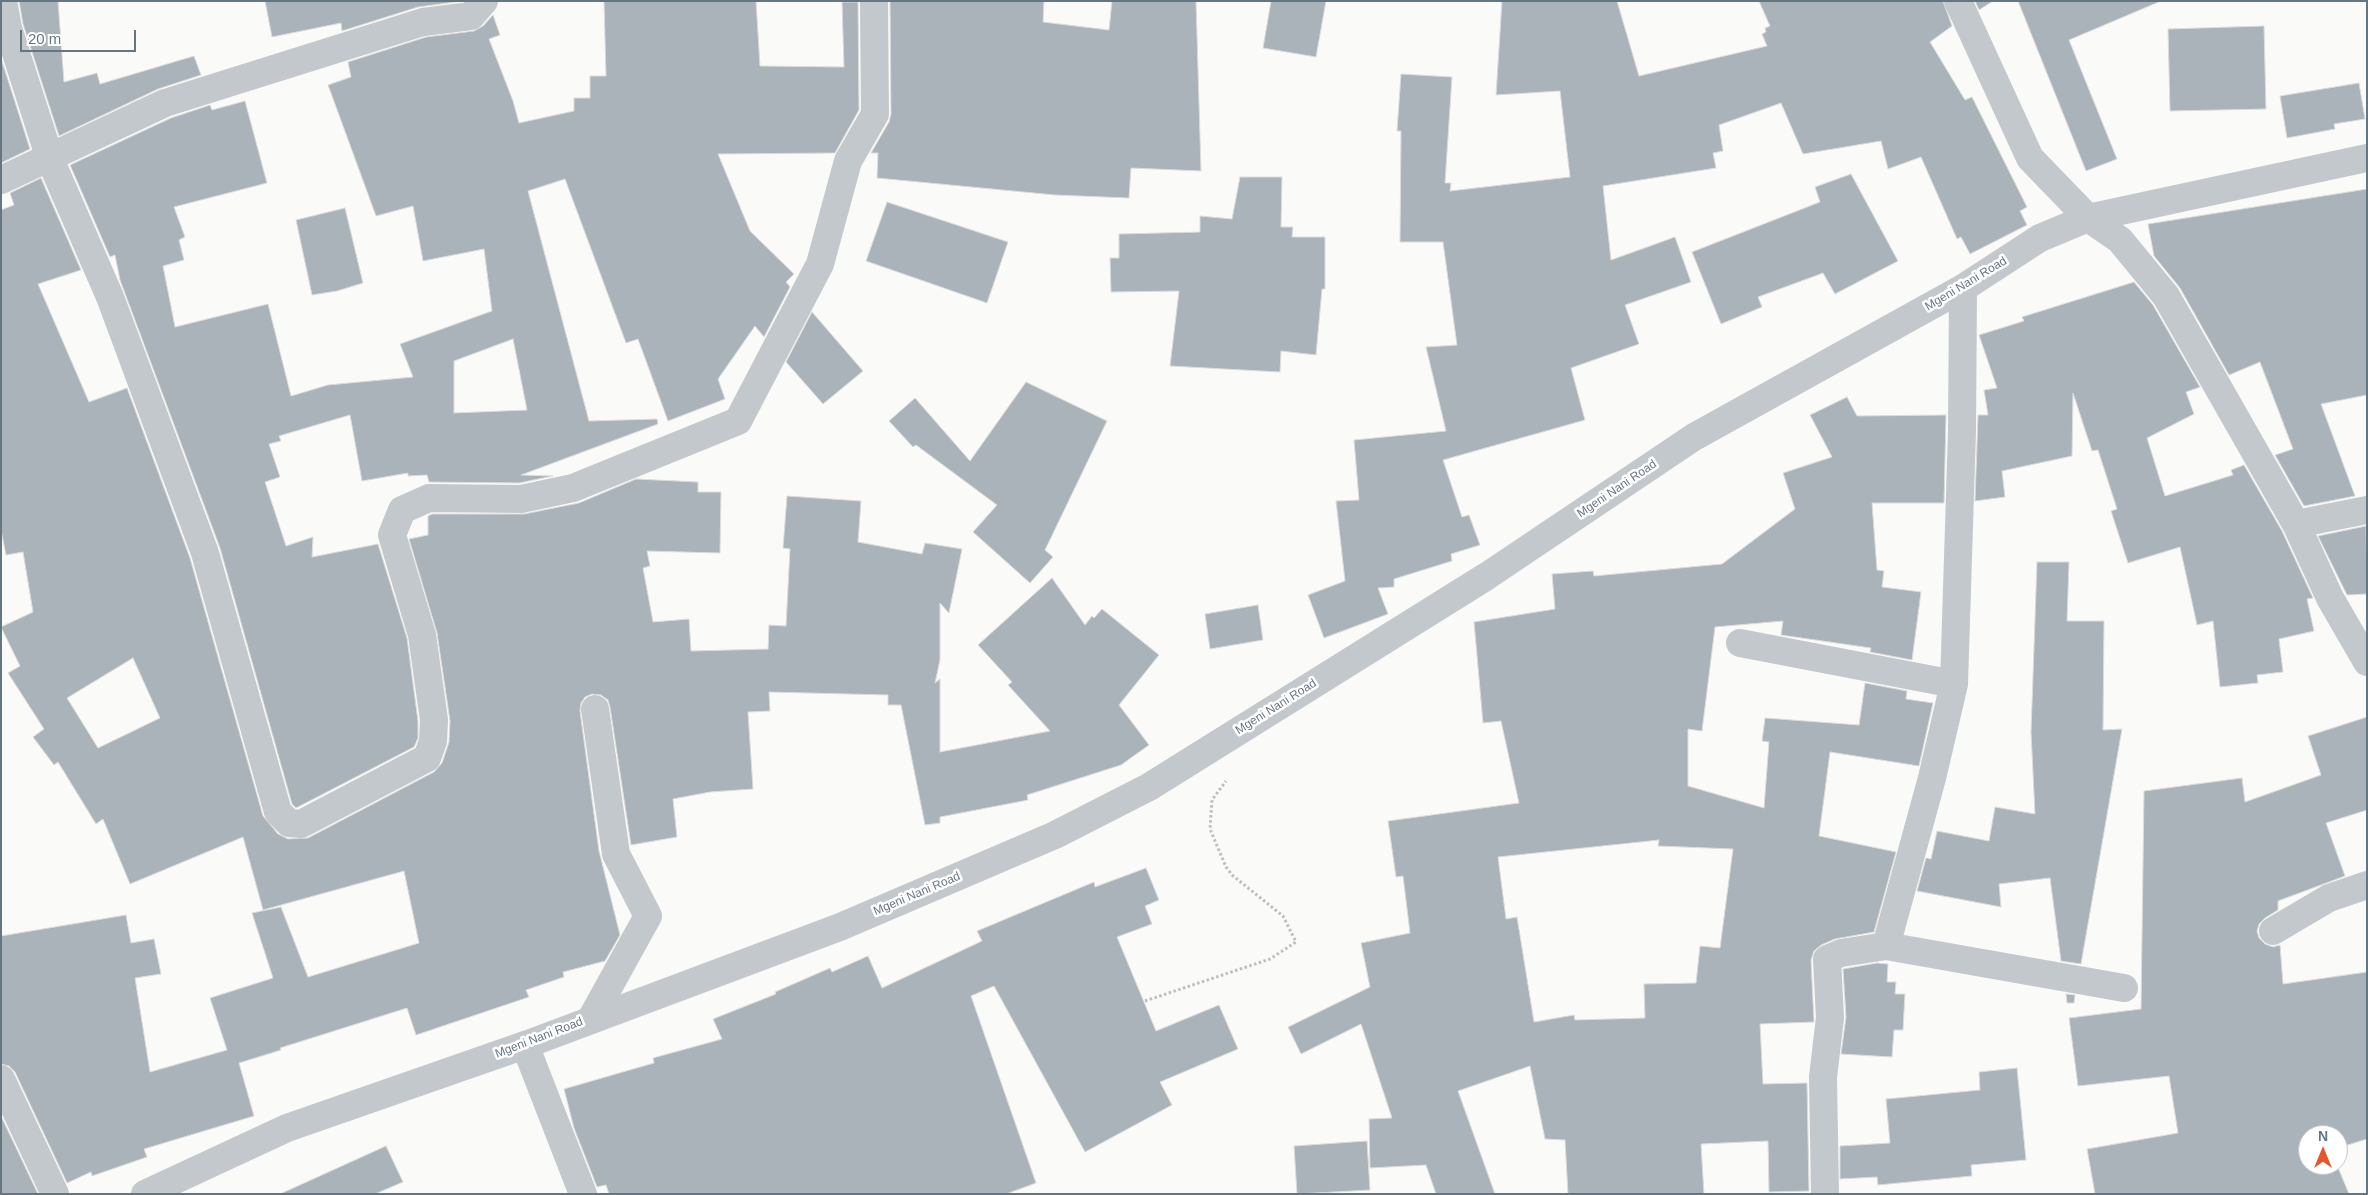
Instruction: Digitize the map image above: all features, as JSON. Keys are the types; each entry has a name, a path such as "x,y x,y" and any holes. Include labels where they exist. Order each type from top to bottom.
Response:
{"street":[{"path":"4,1 8,28 50,159 110,297 205,553 278,812 289,823 302,824 427,758 433,741 434,720 422,635 392,535 402,510 429,498 521,499 573,488 738,421 820,264 848,162 875,114 874,1"},
{"path":"1,180 50,159 165,103 424,22 471,16 484,1"},
{"path":"1958,1 2030,158 2088,218 2120,240 2166,296 2296,524 2330,598 2367,662"},
{"name":"Mgeni Nani Road","path":"145,1194 287,1128 526,1044 840,927 1055,835 1149,787 1487,576 1694,437 1963,288 2040,238 2088,218 2367,158"},
{"path":"1886,946 1932,778 1954,684 1962,431 1963,288"},
{"path":"2296,524 2367,510"},
{"path":"1740,643 1954,684"},
{"path":"591,1019 648,916 616,854 594,709"},
{"path":"2273,932 2329,898 2367,885"},
{"path":"1825,1194 1823,1077 1830,1018 1827,959 1841,953 1886,946 2124,988"},
{"path":"526,1044 583,1194"},
{"path":"1,1079 54,1194"}],"path":[{"path":"1144,1001 1270,959 1296,942 1283,916 1232,875 1226,867 1210,829 1212,800 1238,766 1235,732"}],"building":[{"path":"19,1 58,1 64,82 97,73 100,84 194,56 201,75 158,89 59,136 23,24"},
{"path":"265,1 463,1 418,7 342,31 341,23 272,37"},
{"path":"604,1 756,1 760,66 844,67 842,2 858,2 859,110 835,153 718,154 750,231 794,274 786,282 790,287 764,337 755,326 718,379 725,399 668,421 638,339 626,343 565,179 528,191 589,421 657,419 658,424 521,475 553,476 519,483 429,482 427,475 408,476 408,473 362,481 350,415 279,436 281,441 269,444 280,477 265,482 286,546 313,537 312,557 378,544 407,638 418,721 418,738 414,747 296,808 292,804 220,548 120,280 115,255 110,257 70,165 171,118 210,105 212,110 245,101 267,183 174,207 185,237 179,240 184,260 163,266 175,327 268,304 291,396 328,385 413,377 400,344 492,311 484,249 423,261 413,206 376,216 328,85 351,77 348,62 426,37 474,31 483,26 493,15 500,35 489,39 513,101 519,123 574,111 574,98 590,98 590,76 606,76","holes":["513,339 527,410 454,413 454,361"]},
{"path":"890,1 1044,1 1043,22 1109,30 1112,1 1196,1 1201,171 1131,168 1129,198 1055,195 877,178 878,153 871,153 889,122 891,114"},
{"path":"1271,1 1326,1 1316,57 1263,48"},
{"path":"1502,1 1617,1 1639,76 1767,46 1762,34 1766,32 1765,28 1770,26 1759,1 1943,1 1952,26 1930,42 1965,100 1972,97 2027,207 2020,211 2027,225 1970,254 1961,237 1957,239 1921,157 1888,169 1881,141 1803,154 1781,103 1719,125 1723,151 1713,153 1716,168 1603,186 1611,260 1675,237 1691,282 1625,305 1639,344 1571,368 1585,420 1443,460 1462,517 1469,515 1480,545 1451,554 1452,561 1394,579 1394,587 1378,588 1388,614 1324,638 1308,595 1345,581 1336,501 1359,500 1354,440 1446,431 1426,347 1457,345 1443,242 1400,242 1401,131 1397,131 1401,74 1452,77 1445,183 1451,183 1450,191 1570,177 1560,91 1496,95"},
{"path":"1975,1 1993,1 1979,10"},
{"path":"2018,1 2161,1 2069,40 2117,159 2086,171"},
{"path":"2264,26 2266,109 2170,111 2168,29"},
{"path":"1,58 30,149 1,163"},
{"path":"2359,83 2365,119 2334,124 2335,129 2287,138 2280,96"},
{"path":"1851,174 1898,261 1835,294 1823,273 1758,297 1762,307 1721,324 1692,252 1820,202 1815,187"},
{"path":"1240,177 1282,177 1281,227 1293,227 1292,237 1325,237 1325,289 1322,289 1316,355 1281,351 1280,372 1170,366 1179,291 1111,292 1110,258 1119,258 1119,234 1200,232 1200,216 1232,219"},
{"path":"41,178 81,270 38,284 89,402 127,388 190,558 263,816 278,834 288,839 308,838 434,772 442,763 449,742 450,721 437,633 409,539 428,535 428,516 432,514 524,514 579,503 636,479 698,482 698,492 721,492 720,553 647,551 650,566 643,568 653,622 689,619 691,651 768,649 769,625 786,626 790,549 783,548 787,496 861,501 858,542 922,554 925,543 962,549 949,613 940,603 940,660 935,683 940,679 940,752 1050,731 1008,685 1012,682 978,645 1052,578 1085,625 1092,616 1094,618 1102,609 1159,655 1119,705 1149,745 1121,765 1027,795 1028,800 940,817 940,823 925,825 901,705 888,705 888,695 769,692 770,711 748,712 753,789 710,792 673,799 677,837 631,845 610,707 608,700 601,695 592,694 585,697 581,703 580,711 599,851 620,935 605,961 563,972 564,977 526,990 529,997 416,1035 407,1008 239,1063 254,1116 144,1149 147,1157 92,1176 91,1172 67,1183 15,1072 9,1066 1,1064 1,936 126,915 131,943 154,939 161,974 135,978 150,1072 227,1050 210,998 273,978 252,913 281,907 308,977 419,943 404,871 263,910 243,837 130,884 103,819 96,824 58,762 54,765 33,737 44,729 8,673 20,666 1,627 33,612 23,552 6,555 1,530 1,210 14,205 10,193","holes":["133,658 160,718 98,748 67,698"]},
{"path":"2367,189 2367,395 2321,404 2355,496 2304,506 2275,455 2293,449 2260,362 2229,375 2180,288 2154,256 2148,224"},
{"path":"887,202 1008,242 987,303 866,261"},
{"path":"345,208 363,283 337,291 312,295 296,220"},
{"path":"2134,282 2153,305 2200,387 2186,392 2194,414 2147,438 2165,496 2233,475 2231,470 2244,465 2282,531 2313,598 2307,599 2314,631 2279,639 2283,672 2257,675 2258,683 2220,687 2213,621 2197,625 2180,547 2128,563 2111,511 2117,509 2098,450 2092,451 2073,393 2072,456 2002,471 2005,497 1975,501 1978,415 1988,415 1984,390 1997,388 1979,335 2024,321 2022,317"},
{"path":"812,312 863,371 823,404 786,362"},
{"path":"1026,382 1107,421 1045,550 1053,557 1030,583 973,532 997,505 916,445 913,447 889,421 915,398 970,461"},
{"path":"1847,397 1857,416 1946,415 1944,503 1872,503 1877,570 1884,571 1882,587 1921,592 1912,660 1870,652 1871,648 1781,635 1783,621 1715,627 1702,731 1688,729 1688,786 1764,808 1769,742 1762,741 1765,718 1859,725 1865,683 1907,691 1906,699 1933,703 1919,766 1830,752 1819,836 1896,852 1874,932 1835,939 1821,945 1814,951 1811,960 1814,1022 1760,1024 1763,1084 1807,1083 1809,1191 1769,1192 1768,1141 1701,1144 1704,1194 1568,1194 1565,1140 1545,1139 1530,1066 1458,1091 1495,1194 1436,1194 1426,1165 1370,1168 1369,1119 1392,1118 1361,1024 1301,1054 1288,1027 1370,987 1361,943 1410,933 1403,876 1396,877 1388,821 1519,803 1501,721 1483,723 1474,622 1555,609 1552,574 1593,571 1594,576 1722,564 1795,509 1783,473 1832,457 1810,415","holes":["1659,840 1658,846 1733,849 1720,948 1700,946 1696,983 1644,984 1645,1018 1575,1020 1574,1015 1534,1022 1517,917 1506,919 1498,857"]},
{"path":"2366,526 2367,594 2347,595 2318,536"},
{"path":"2037,562 2069,562 2067,621 2104,621 2103,730 2122,729 2081,964 2061,961 2050,878 1999,884 2001,907 1917,891 1926,858 1931,859 1937,831 1989,841 1995,807 2035,814 2031,732"},
{"path":"1258,605 1263,640 1210,649 1205,614"},
{"path":"2367,717 2367,810 2326,823 2345,876 2278,901 2278,910 2259,924 2257,931 2259,938 2265,944 2273,947 2280,945 2283,984 2367,972 2367,1139 2348,1145 2348,1125 2298,1125 2298,1175 2341,1175 2349,1194 2095,1194 2087,1149 2178,1133 2169,1076 2078,1086 2069,1018 2141,1009 2144,791 2242,778 2245,802 2321,775 2308,736"},
{"path":"1146,868 1159,900 1145,906 1152,924 1117,937 1156,1031 1219,1005 1238,1049 1160,1082 1172,1105 1085,1152 994,986 971,996 1036,1183 1006,1194 609,1194 606,1185 597,1187 574,1128 564,1089 654,1063 653,1058 722,1039 713,1019 776,994 775,992 830,968 832,972 868,956 882,988 982,941 977,931 1094,882 1095,887"},
{"path":"1877,963 1888,964 1887,982 1896,982 1895,994 1905,994 1903,1030 1894,1030 1892,1057 1841,1054 1846,1017 1843,969"},
{"path":"2066,994 2075,995 2074,1003 2067,1003"},
{"path":"2017,1068 2026,1160 1971,1165 1972,1176 1878,1185 1877,1177 1840,1179 1840,1146 1890,1143 1886,1099 1980,1090 1979,1072"},
{"path":"1,1116 38,1194 1,1194"},
{"path":"1367,1141 1370,1190 1297,1194 1294,1146"},
{"path":"386,1146 403,1182 375,1194 280,1194"}]}
